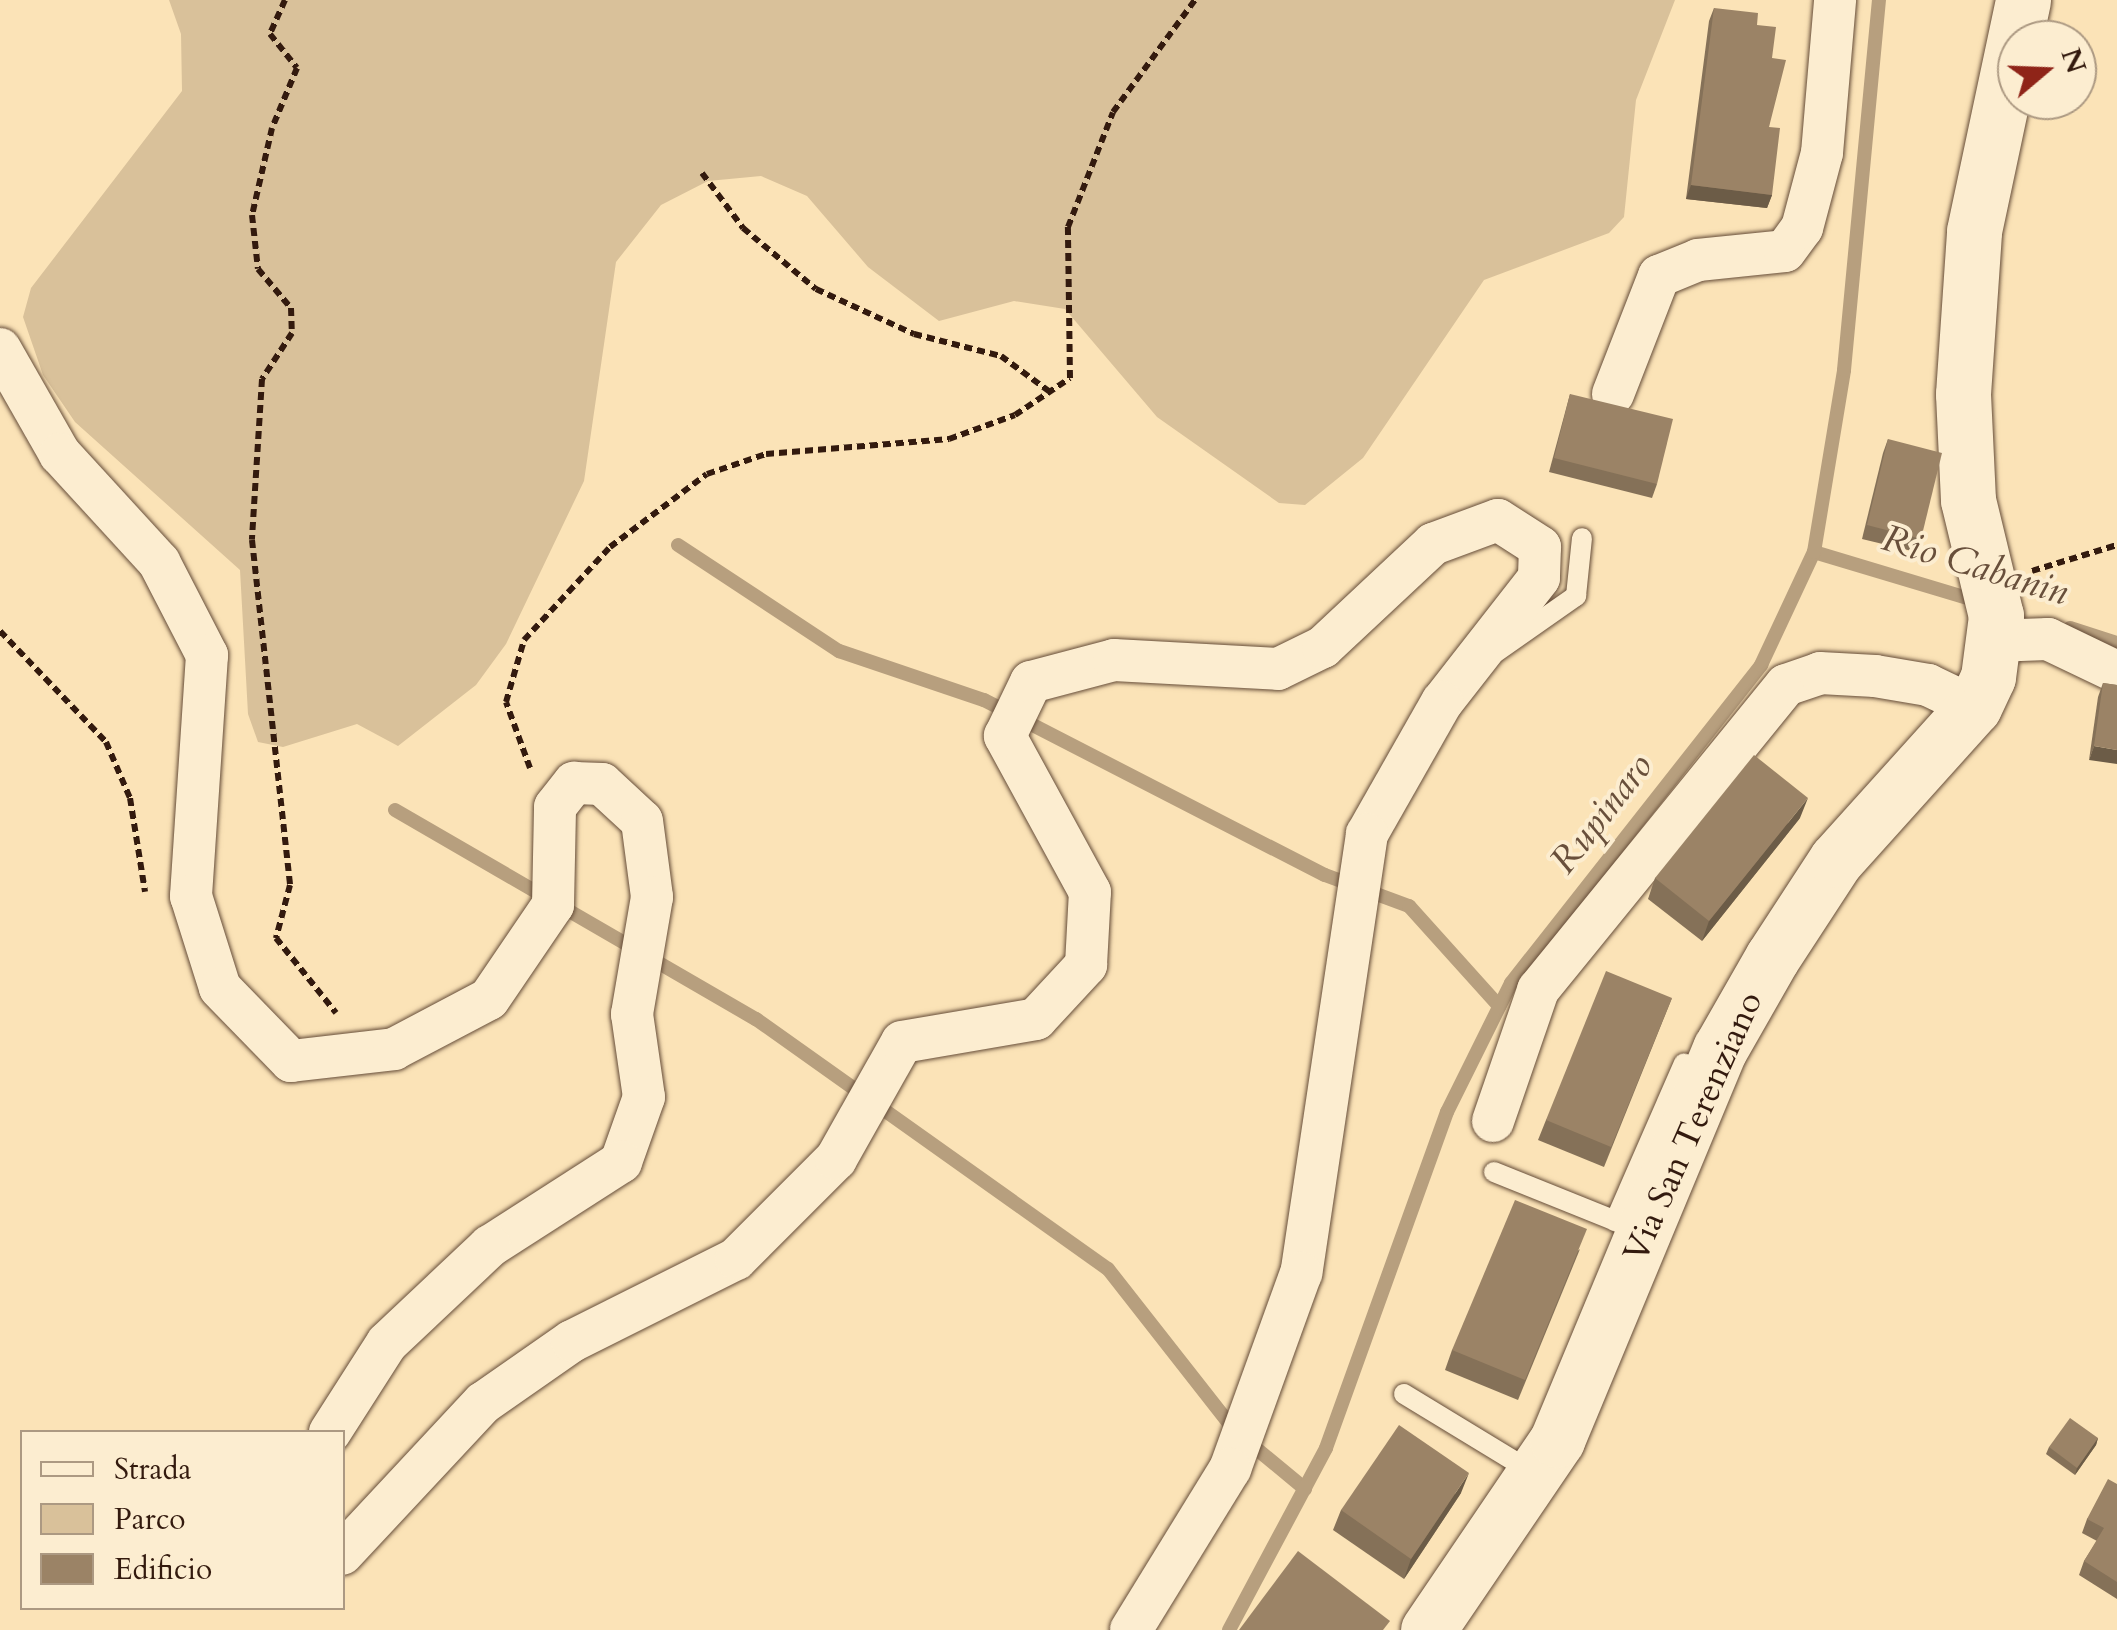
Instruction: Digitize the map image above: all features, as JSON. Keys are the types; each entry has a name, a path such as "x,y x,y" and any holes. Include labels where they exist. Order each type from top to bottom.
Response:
{"street":[{"path":"1613,394 1659,276 1698,260 1784,251 1802,228 1822,154 1835,0"},
{"name":"Via San Terenziano","path":"1428,1630 1534,1473 1630,1227 1720,1049 1772,958 1836,860 1974,707 1993,641 1990,583 1968,500 1963,394 1974,230 2023,0"},
{"path":"0,349 60,454 158,562 207,655 191,896 220,988 292,1061 394,1049 489,1000 554,906 555,807 574,783 602,784 642,821 651,855 632,1014 644,1097 622,1162 490,1246 387,1343 331,1430"},
{"path":"345,1551 482,1403 572,1341 736,1259 836,1158 902,1042 1036,1019 1086,966 1090,892 1005,736 1030,682 1114,660 1278,670 1323,647 1433,544 1498,520 1540,547 1540,578 1442,702 1368,834 1301,1273 1230,1469 1131,1630"},
{"path":"1993,641 2048,639 2117,672"},
{"path":"1493,1121 1538,990 1786,684 1820,673 1875,676 1928,684 1974,707"}],"lane":[{"path":"1473,666 1576,596 1582,538"},
{"path":"1494,1172 1630,1227 1684,1063"},
{"path":"1404,1394 1534,1473"}],"path":[{"path":"285,0 270,34 297,68 272,128 252,214 258,269 291,308 292,334 262,379 252,540 290,884 276,938 330,997 339,1022 333,1044 292,1061"},
{"path":"555,807 506,702 524,640 610,547 722,469 766,454 949,439 1053,394 1070,378 1068,227 1113,112 1194,0"},
{"path":"702,173 743,228 816,289 914,334 1001,356 1053,394"},
{"path":"1990,583 2117,546"},
{"path":"0,632 106,742 130,798 153,906"}],"green space":[{"path":"169,0 1675,0 1636,100 1624,217 1609,233 1484,280 1363,458 1305,505 1279,503 1157,417 1065,309 1014,301 939,321 868,267 807,196 761,176 708,181 661,205 616,262 584,481 506,644 476,685 398,746 357,724 283,747 258,742 248,714 240,570 75,422 43,375 23,317 31,288 182,91 181,34"}],"building":[{"path":"1714,8 1758,13 1757,25 1776,27 1772,58 1786,60 1769,127 1780,128 1772,195 1691,185"},
{"path":"1570,394 1673,419 1657,484 1554,458"},
{"path":"1888,439 1942,453 1921,539 1867,525"},
{"path":"2103,683 2117,685 2117,750 2094,746"},
{"path":"1754,755 1808,798 1709,921 1655,878"},
{"path":"1606,971 1672,998 1611,1147 1546,1120"},
{"path":"1515,1200 1587,1229 1525,1380 1452,1350"},
{"path":"2070,1418 2098,1438 2077,1468 2049,1447"},
{"path":"1399,1425 1469,1473 1411,1559 1341,1510"},
{"path":"2108,1479 2117,1484 2117,1582 2084,1561 2104,1528 2087,1519"},
{"path":"1298,1551 1390,1621 1383,1630 1239,1630"}],"waterway":[{"name":"Rupinaro","path":"1229,1630 1326,1448 1447,1112 1511,983 1761,665 1814,552 1844,370 1879,0"},
{"path":"678,545 839,651 984,700 1325,875 1409,906 1499,1006"},
{"name":"Rio Cabanin","path":"1814,552 1977,601"},
{"name":"Rio Cabanin","path":"2070,628 2117,643"},
{"path":"395,810 756,1019 1108,1269 1235,1431 1305,1489"}]}
